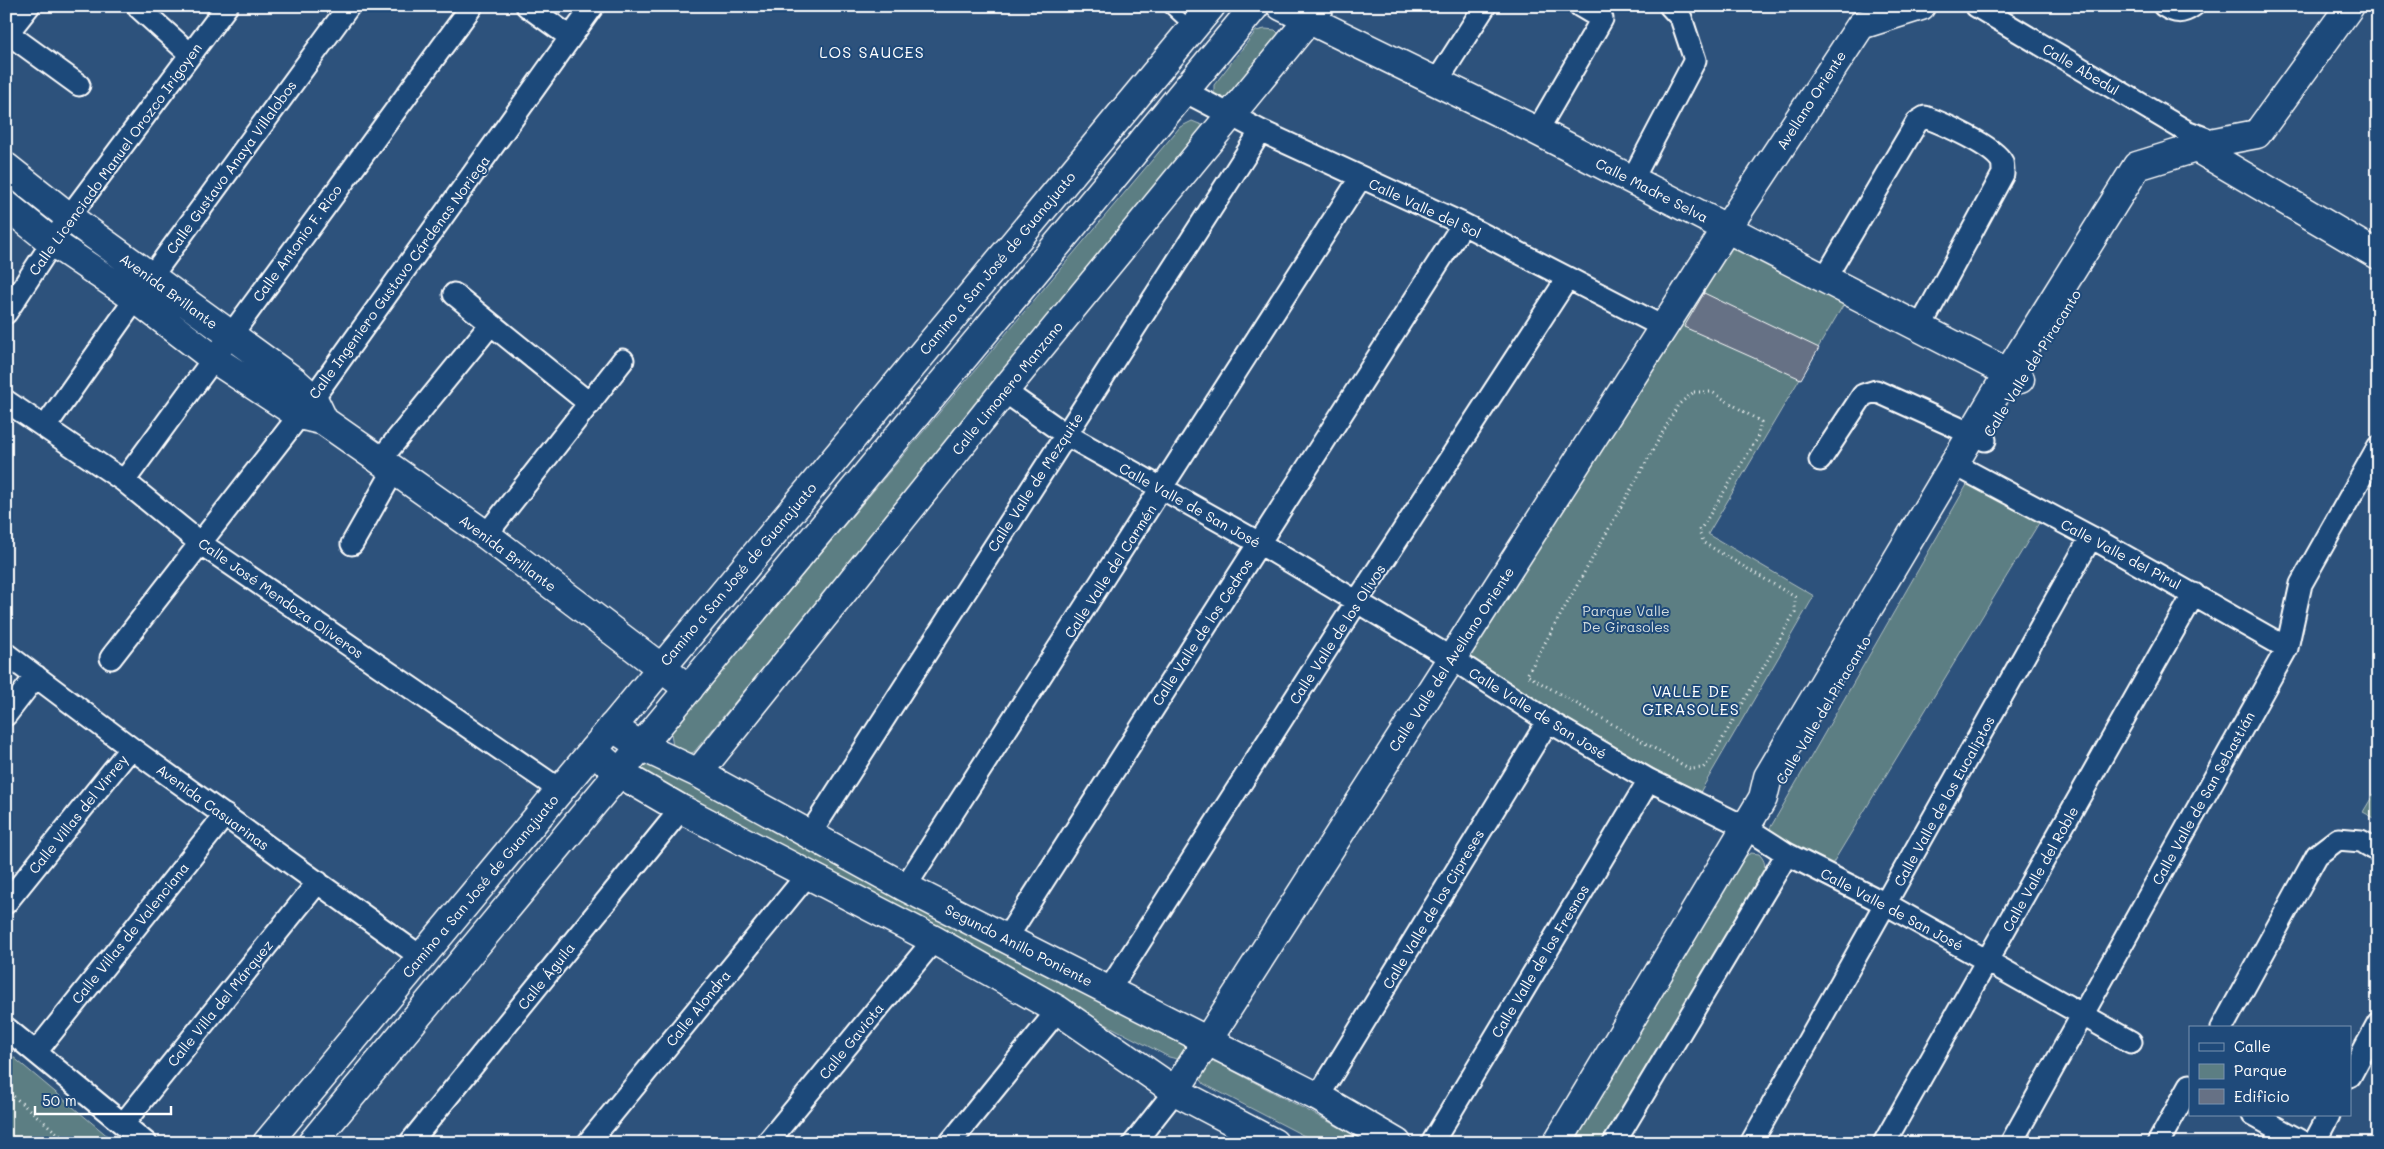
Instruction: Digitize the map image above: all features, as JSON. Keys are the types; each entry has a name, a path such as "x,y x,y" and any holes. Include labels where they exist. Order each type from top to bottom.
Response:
{"main road":[{"name":"Camino a San José de Guanajuato","path":"267,1143 1211,6"},
{"path":"312,1143 1186,92 1255,6"},
{"name":"Calle Madre Selva","path":"1281,6 1314,13 1437,82 1537,131 2014,376"},
{"name":"Avellano Oriente","path":"1727,228 1861,25 1922,6"},
{"name":"Calle Valle del Piracanto","path":"1557,1143 1763,798 1768,777 1979,436 2138,166 2212,148 2256,134 2350,6"},
{"name":"Calle Valle del Piracanto","path":"2212,148 2267,145 2367,6"},
{"name":"Calle Limonero Manzano","path":"698,774 1004,391 1314,13"},
{"name":"Calle Abedul","path":"2212,148 2378,234"},
{"name":"Calle Abedul","path":"2212,148 2378,255"},
{"name":"Avenida Brillante","path":"6,167 69,217 214,359 312,411"},
{"name":"Avenida Brillante","path":"6,205 52,242 230,335 312,411 486,536 689,689"},
{"name":"Calle Valle del Avellano Oriente","path":"1175,1092 1727,228"},
{"name":"Segundo Anillo Poniente","path":"612,727 641,746 698,774 906,887 1318,1097 1398,1143"},
{"path":"593,750 619,773 681,809 934,940 1058,1010 1175,1092 1274,1143"}],"street":[{"path":"29,6 7,34 79,85"},
{"name":"Calle Licenciado Manuel Orozco Irigoyen","path":"6,313 69,217 227,6"},
{"name":"Calle Gustavo Anaya Villalobos","path":"45,427 143,288 349,6"},
{"name":"Calle Antonio F. Rico","path":"124,481 472,6"},
{"path":"527,6 570,38"},
{"name":"Calle Ingeniero Gustavo Cárdenas Noriega","path":"111,658 200,543 312,411 593,6"},
{"path":"1437,82 1485,6"},
{"path":"1537,131 1602,19 1580,6"},
{"path":"1632,180 1695,60 1681,18 1670,6"},
{"name":"Calle Abedul","path":"1976,6 2212,148"},
{"path":"2164,6 2174,12 2185,12 2193,6"},
{"path":"139,8 190,54"},
{"name":"Calle Valle del Sol","path":"1186,92 1261,130 1463,224 1663,327"},
{"path":"1824,280 1917,122 1925,117 1940,122 1993,152 2002,162 2003,174 1920,329"},
{"name":"Calle Valle de Mezquite","path":"810,834 1261,130"},
{"name":"Calle Valle del Carmén","path":"906,887 1361,177"},
{"name":"Calle Valle de los Cedros","path":"1006,939 1463,224"},
{"name":"Calle Valle de los Olivos","path":"1109,990 1356,602 1567,279"},
{"path":"454,294 590,404"},
{"path":"352,544 387,465 491,324"},
{"path":"486,536 623,360"},
{"name":"Calle Valle de San José","path":"1004,391 1065,434 1259,543 1451,658 1548,722 1649,780 1745,827 1787,854 1886,904 2131,1042"},
{"path":"1820,460 1863,395 1876,391 1979,436"},
{"name":"Calle José Mendoza Oliveros","path":"6,401 124,481 200,543 560,790"},
{"name":"Calle Valle de San Sebastián","path":"2011,1143 2287,648 2301,584 2378,447"},
{"name":"Calle Valle del Pirul","path":"1959,468 2091,537 2287,648"},
{"name":"Calle Valle de los Eucaliptos","path":"1751,1143 2091,537"},
{"name":"Calle Valle del Roble","path":"1884,1143 2194,594"},
{"name":"Avenida Casuarinas","path":"6,654 131,748 422,957"},
{"path":"6,715 36,676"},
{"name":"Calle Valle de los Cipreses","path":"1318,1097 1548,722"},
{"name":"Calle Villas del Virrey","path":"6,904 131,748"},
{"name":"Calle Valle de los Fresnos","path":"1432,1143 1649,780"},
{"name":"Calle Águila","path":"410,1143 681,809"},
{"name":"Calle Villas de Valenciana","path":"36,1052 225,815"},
{"path":"2223,1026 2317,855 2338,839 2361,841 2378,851"},
{"path":"1614,1143 1787,854"},
{"name":"Calle Alondra","path":"588,1143 808,874"},
{"name":"Calle Villa del Márquez","path":"123,1124 318,882"},
{"name":"Calle Gaviota","path":"767,1143 934,940"},
{"path":"950,1143 1058,1010"},
{"path":"2352,1072 2378,1024"},
{"path":"6,1028 146,1143"},
{"path":"2158,1143 2189,1087"},
{"path":"1134,1143 1175,1092"},
{"path":"2255,1116 2304,1143"},
{"path":"2314,1143 2328,1116"}],"lane":[{"path":"1168,6 1192,28"}],"path":[{"path":"1694,392 1712,392 1761,422 1757,439 1699,532 1704,543 1795,598 1795,612 1711,758 1703,768 1690,769 1527,675 1678,405 1694,392"},
{"path":"6,1090 69,1143"}],"green space":[{"path":"1265,29 1275,30 1280,35 1227,102 1214,96 1214,85 1256,31"},
{"path":"1192,121 1202,125 1204,130 694,752 685,755 673,748 671,732 682,718 1180,127"},
{"name":"Parque Valle De Girasoles","path":"1728,234 1848,297 1708,534 1814,596 1699,794 1461,660"},
{"path":"1972,476 2045,513 1831,866 1769,830"},
{"path":"650,757 1193,1045 1181,1060 1169,1057 666,796 636,772"},
{"path":"2378,787 2378,820 2363,812"},
{"path":"1751,853 1759,854 1765,865 1758,884 1601,1143 1568,1143 1743,858"},
{"path":"6,1051 116,1143 6,1143"},
{"path":"1208,1062 1216,1062 1369,1143 1318,1143 1204,1084 1199,1077"}],"building":[{"path":"1704,293 1819,348 1801,379 1684,327"}],"district":[{"name":"LOS SAUCES","path":"872,51"},
{"name":"VALLE DE GIRASOLES","path":"1691,699"}]}
